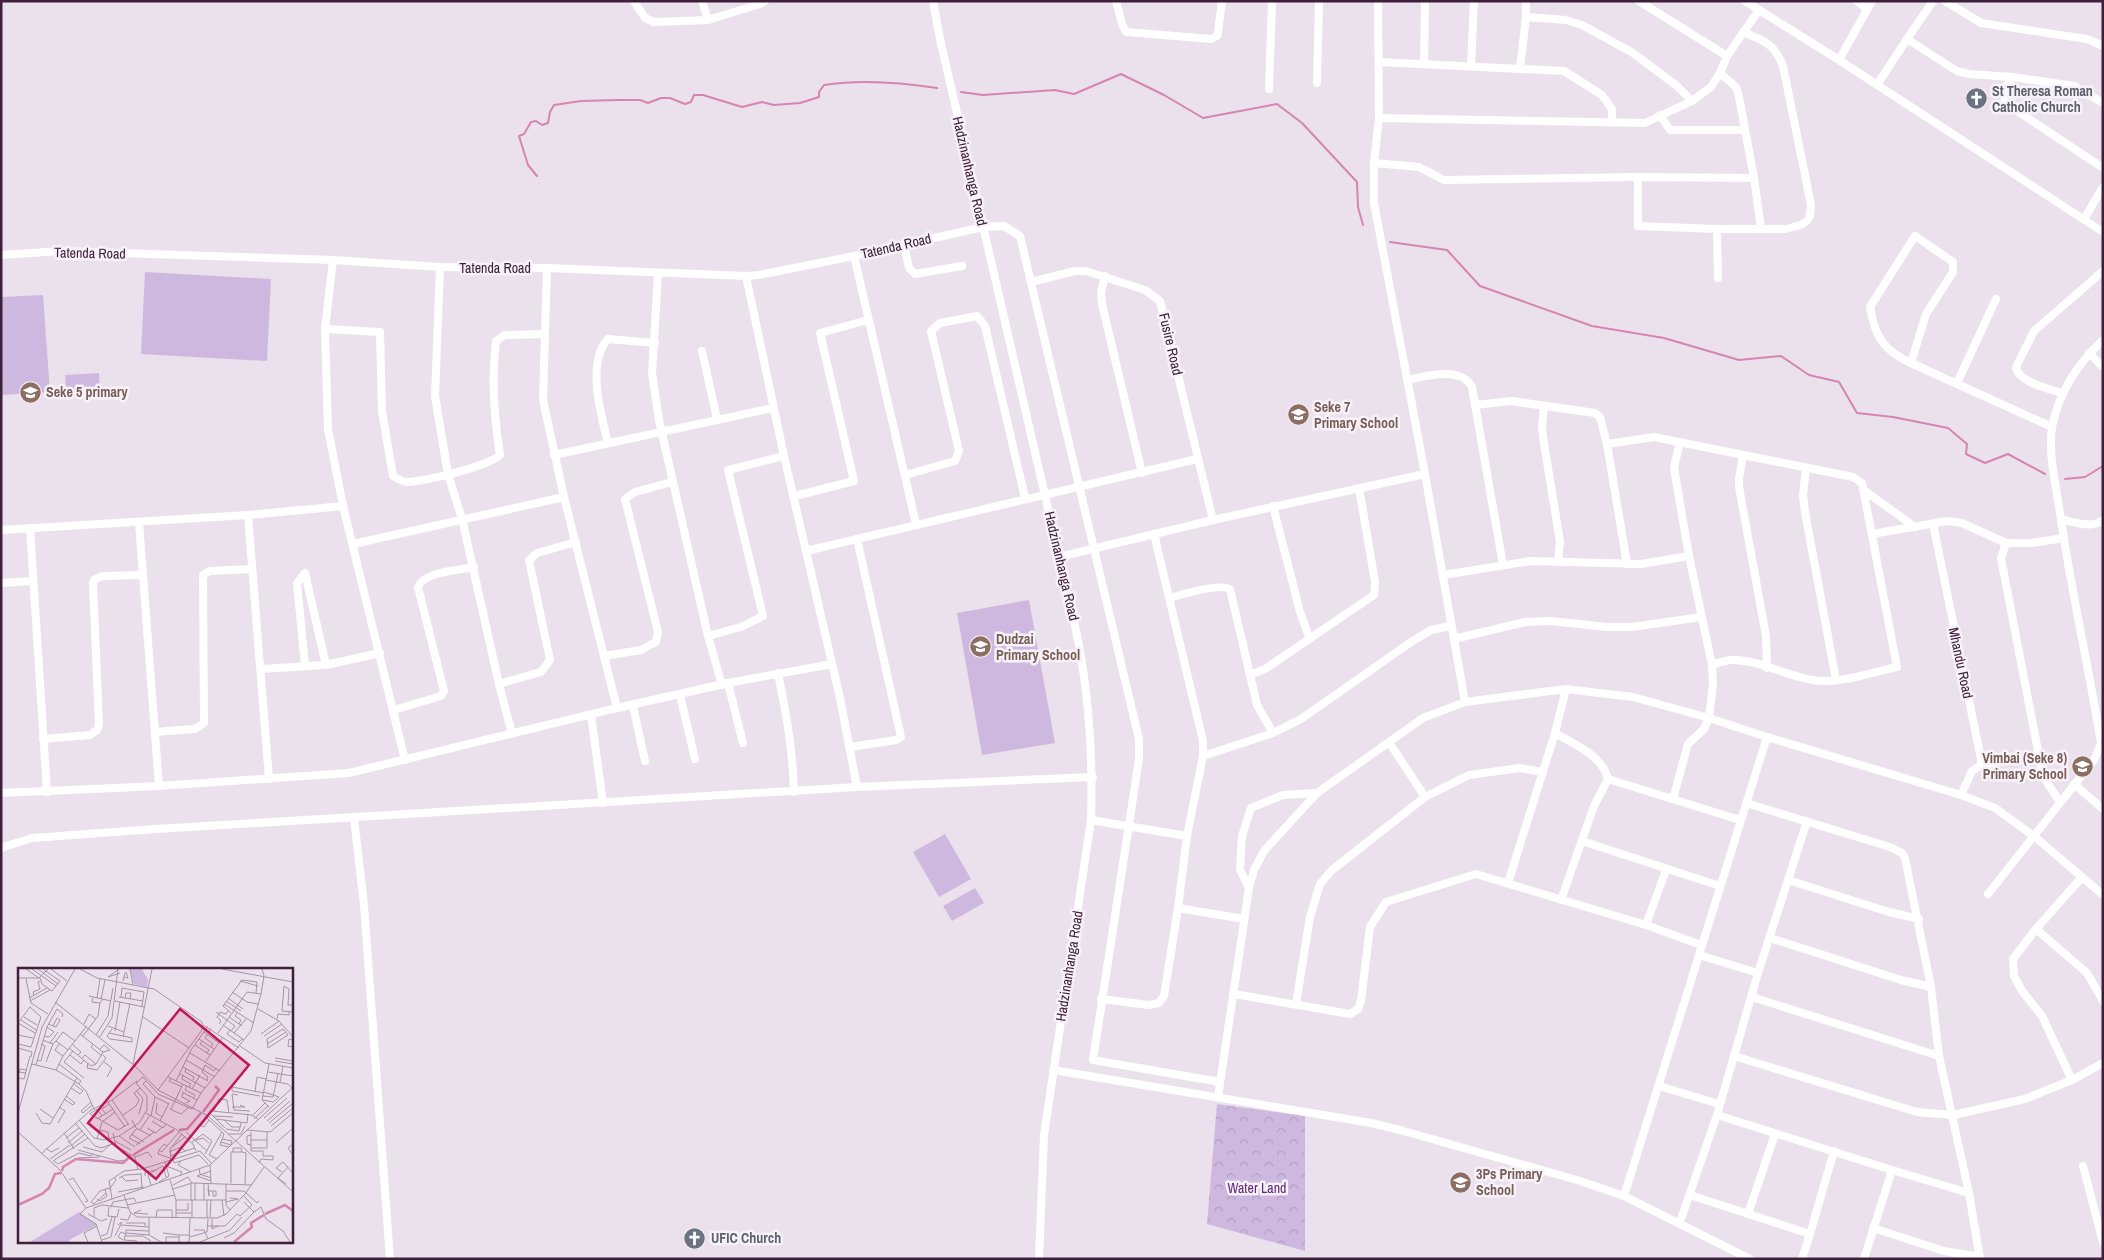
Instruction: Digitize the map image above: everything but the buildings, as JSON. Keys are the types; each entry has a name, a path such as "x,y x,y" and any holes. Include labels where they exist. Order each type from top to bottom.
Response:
{"street":[{"path":"634,1 645,18 654,22 708,20 765,1"},
{"path":"702,1 708,20"},
{"name":"Hadzinanhanga Road","path":"933,1 940,39 1084,663 1093,777 1091,820 1044,1135 1039,1259"},
{"path":"1116,1 1126,32 1211,39 1217,36 1222,1"},
{"path":"1269,90 1272,1"},
{"path":"1317,83 1319,1"},
{"path":"1378,1 1379,118 1374,163 1374,203 1425,474 1450,626 1465,702"},
{"path":"1424,64 1425,1"},
{"path":"1471,66 1474,1"},
{"path":"1520,68 1526,1"},
{"path":"1639,1 1727,56"},
{"path":"1745,1 2103,232"},
{"path":"1856,1 1867,9"},
{"path":"1839,60 1872,1"},
{"path":"1877,85 1933,1"},
{"path":"1945,1 1981,23 2087,39 2103,46"},
{"path":"1379,118 1645,123 1692,101 1711,87 1720,73 1727,56 1759,10"},
{"path":"1526,17 1566,20 1582,25 1633,53 1677,86 1692,101"},
{"path":"1638,177 1638,226 1718,229 1786,228 1802,225 1810,216 1811,205 1783,66 1779,56 1768,43 1743,32"},
{"path":"1907,39 1957,71 1968,74 2012,77 2074,86 2102,100"},
{"path":"1378,62 1564,71 1602,95 1612,109 1612,121"},
{"path":"1720,73 1736,87 1754,178 1760,228"},
{"path":"2012,77 2003,92 2003,98 2008,105 2103,168"},
{"path":"1660,115 1670,130 1745,130"},
{"path":"1374,163 1419,167 1444,180 1638,177 1754,178"},
{"path":"2084,219 2103,187"},
{"name":"Tatenda Road","path":"1,255 61,251 332,260 440,267 547,268 658,274 759,276 983,227 1004,226 1020,236 1139,739 1139,758 1093,1060 1220,1082"},
{"path":"1718,229 1718,278"},
{"path":"1911,363 1926,314 1953,272 1953,262 1947,256 1915,236 1870,307 1880,340 1894,355 1911,363 1957,384 2052,427"},
{"path":"904,244 909,268 915,274 962,266"},
{"path":"854,256 916,524"},
{"path":"332,260 325,329 328,429 343,506 405,760"},
{"path":"440,267 435,396 448,474 474,566 499,684 512,734"},
{"path":"547,268 543,400 554,455 616,708"},
{"name":"Fusire Road","path":"1031,282 1086,271 1145,290 1160,301 1164,311 1197,459 1213,520"},
{"path":"2062,393 2040,386 2021,376 2016,367 2034,331 2103,271"},
{"path":"658,274 652,373 672,482 708,636 743,743"},
{"path":"746,276 773,408 850,747 856,787"},
{"path":"1104,276 1101,292 1102,304 1142,473"},
{"path":"1957,384 1996,300"},
{"path":"905,475 955,460 959,451 931,331 940,323 977,316 985,326 1024,498"},
{"path":"794,496 854,481 820,333 868,320"},
{"path":"325,329 380,332 382,411 392,476 405,482 448,474 494,461 500,455 494,419 496,340 505,335 544,334"},
{"path":"608,443 597,397 600,346 608,338 655,343"},
{"path":"1988,894 2094,760 2101,744 2061,520 2052,461 2052,427 2062,393 2077,368 2103,340"},
{"path":"702,352 717,419"},
{"path":"2089,353 2103,367"},
{"path":"1407,380 1432,375 1447,375 1463,378 1472,387 1503,565"},
{"path":"1475,405 1511,402 1598,414 1602,420 1607,444 1627,564"},
{"path":"1544,407 1542,426 1560,542 1558,562"},
{"path":"554,455 773,408"},
{"path":"1607,444 1654,437 1858,479 1862,482 1897,667 1836,680 1820,681 1730,660 1712,665"},
{"path":"1673,800 1688,744 1704,729 1709,718 1713,684 1712,665 1689,556 1675,474 1674,466 1680,442"},
{"path":"708,636 741,627 763,616 728,470 784,456"},
{"path":"1744,456 1739,487 1766,636 1767,668"},
{"path":"806,551 1045,493 1142,473 1197,459"},
{"path":"1806,468 1803,494 1805,512 1836,680"},
{"path":"1059,557 1273,506 1425,474"},
{"path":"604,656 641,650 656,642 658,632 625,499 635,492 672,482"},
{"path":"1250,675 1265,669 1310,639 1369,599 1376,590 1358,488"},
{"path":"1865,491 1916,527"},
{"path":"353,544 564,497"},
{"path":"1,530 139,523 343,506"},
{"path":"1273,506 1300,612 1310,639"},
{"path":"248,515 269,779"},
{"path":"2061,520 2092,525 2103,520"},
{"path":"1872,534 1947,521 1962,523 2006,543 2031,543 2064,538"},
{"path":"139,523 159,786"},
{"name":"Mhandu Road","path":"1933,524 1982,765"},
{"path":"30,528 47,792"},
{"path":"1101,999 1149,1005 1158,1003 1164,996 1187,836 1203,756 1203,741 1154,534"},
{"path":"850,747 896,740 901,737 857,539"},
{"path":"499,684 541,672 550,660 528,560 537,553 576,542"},
{"path":"2006,543 2002,558 2039,755 2046,781 2060,802"},
{"path":"1443,575 1531,561 1627,564 1689,556"},
{"path":"394,710 441,696 444,691 418,587 420,582 430,576 474,566"},
{"path":"155,732 195,729 204,723 203,575 210,571 252,569"},
{"path":"305,666 297,583 305,573 326,665"},
{"path":"43,739 90,735 97,730 99,724 94,580 102,576 143,575"},
{"path":"1,583 33,581"},
{"path":"1170,598 1215,588 1226,587 1230,589 1257,705 1272,734"},
{"path":"1454,639 1524,622 1550,621 1607,627 1632,627 1701,617"},
{"path":"1203,756 1272,734 1301,719 1431,630 1450,626"},
{"path":"261,669 326,665 380,653"},
{"path":"1,793 159,786 349,773 616,708 633,706 778,673 832,664"},
{"path":"778,673 789,727 793,757 794,792"},
{"path":"1508,883 1555,733 1566,689"},
{"path":"1218,1097 1249,888 1254,870 1264,851 1317,792 1423,718 1465,702 1566,689 1633,697 1709,718 1961,795 1995,808 2035,837 2103,895"},
{"path":"680,695 695,759"},
{"path":"633,706 646,761"},
{"path":"591,715 603,803"},
{"path":"1555,733 1597,759 1603,765 1608,779 1594,806 1561,900"},
{"path":"1624,1196 1740,820 1768,737"},
{"path":"1389,742 1425,797"},
{"path":"1961,795 1972,771 1982,765 2039,755"},
{"path":"1296,1004 1310,917 1320,884 1332,870 1425,797 1470,775 1520,768 1543,772"},
{"path":"1,848 32,838 856,787 1093,777"},
{"path":"1608,779 1740,820"},
{"path":"2074,784 2103,808"},
{"path":"1249,888 1240,870 1242,836 1251,808 1283,795 1317,792"},
{"path":"1746,803 1890,847 1902,853 1905,858 1919,919 1931,987 1939,1056 1969,1193 1980,1258 1944,1251 1873,1228"},
{"path":"354,818 364,905 390,1259"},
{"path":"1091,820 1187,836"},
{"path":"1680,1222 1717,1115 1758,973 1807,821"},
{"path":"1582,841 1666,870 1720,886"},
{"path":"1646,925 1666,870"},
{"path":"1234,994 1350,1014 1358,1009 1361,1001 1370,927 1386,902 1476,874 1646,925 1701,945"},
{"path":"2072,1080 2042,1016 2022,991 2014,976 2014,959 2036,929 2082,877"},
{"path":"1788,880 1889,912 1919,919"},
{"path":"1178,908 1244,919"},
{"path":"2036,929 2087,973 2103,1001"},
{"path":"1770,938 1901,980 1931,987"},
{"path":"1699,955 1758,973"},
{"path":"1752,997 1939,1056"},
{"path":"1734,1056 1917,1112 1953,1115 2025,1098 2072,1080 2103,1064"},
{"path":"1053,1070 1371,1123 1400,1130 1577,1180 1624,1196 1680,1222 1750,1259"},
{"path":"1659,1086 1719,1104"},
{"path":"1717,1115 1969,1193"},
{"path":"1748,1214 1775,1134"},
{"path":"1802,1259 1834,1151"},
{"path":"2083,1166 2103,1242"},
{"path":"1864,1259 1892,1170"},
{"path":"1690,1195 1810,1234"}],"green space":[{"path":"145,272 271,279 267,361 141,354"},
{"path":"43,295 50,392 1,395 1,297"},
{"path":"99,373 100,390 66,392 65,375"},
{"path":"1029,600 1055,743 982,755 957,613"},
{"path":"945,834 971,879 939,897 913,852"},
{"path":"975,888 984,903 952,921 943,906"},
{"name":"Water Land","path":"1217,1104 1305,1116 1305,1251 1207,1224"}],"waterway":[{"path":"961,92 983,95 1055,90 1074,94 1121,74 1164,95 1203,118 1277,104 1302,123 1357,182 1358,207 1363,225"},
{"path":"537,176 528,165 519,136 524,134 531,122 536,121 542,125 548,123 550,112 554,105 581,101 619,100 640,100 648,103 661,98 670,98 685,104 691,102 694,95 703,95 742,107 762,102 774,105 800,103 819,97 819,92 824,85 838,83 881,82 937,88"},
{"path":"1390,242 1447,250 1480,286 1592,326 1664,338 1739,360 1781,356 1809,375 1839,382 1857,413 1893,417 1948,428 1967,444 1966,454 1985,463 2008,454 2045,474"},
{"path":"2065,479 2085,477 2103,466"}],"place":[{"name":"St Theresa Roman Catholic Church","path":"1976,99"},
{"name":"Seke 5 primary","path":"30,392"},
{"name":"Seke 7 Primary School","path":"1298,415"},
{"name":"Dudzai Primary School","path":"980,647"},
{"name":"Vimbai (Seke 8) Primary School","path":"2083,766"},
{"name":"3Ps Primary School","path":"1460,1182"},
{"name":"UFIC Church","path":"695,1238"}]}
